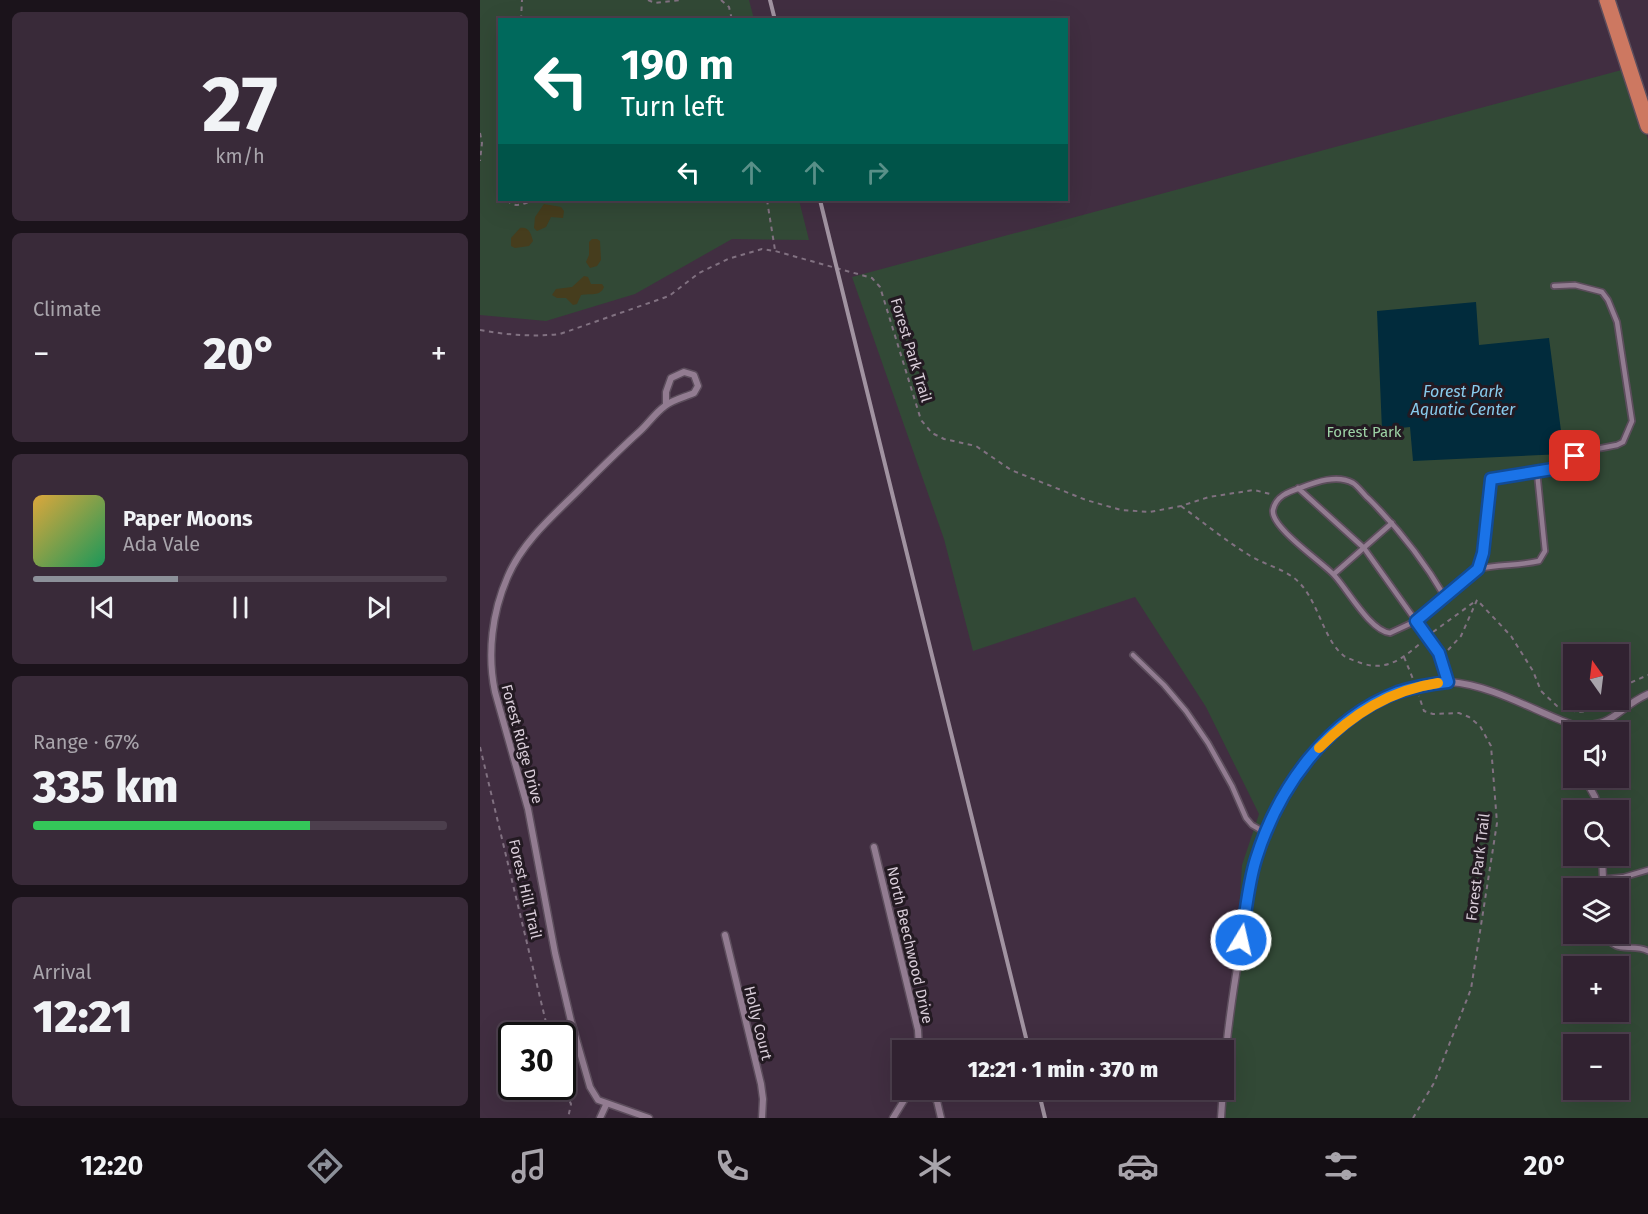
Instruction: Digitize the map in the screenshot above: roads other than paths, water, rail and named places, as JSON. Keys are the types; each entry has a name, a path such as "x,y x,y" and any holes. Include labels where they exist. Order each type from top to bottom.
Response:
{"main road":[{"path":"1606,0 1648,126"}],"street":[{"name":"Forest Ridge Drive","path":"606,1105 598,1100 590,1087 557,964 528,809 493,681 494,618 509,573 537,533 608,460 666,405 694,393 698,386 694,375 684,372 671,378 666,392 666,405"},
{"path":"1227,1040 1231,1004 1255,861 1291,783 1319,747 1364,710 1399,692 1448,682 1495,693 1566,722"},
{"path":"1605,722 1648,694"},
{"name":"North Beechwood Drive","path":"874,846 918,1040"},
{"name":"Holly Court","path":"725,935 761,1084 762,1118"},
{"path":"893,1118 904,1100"},
{"path":"936,1100 941,1118"},
{"path":"1221,1118 1222,1100"},
{"path":"600,1118 606,1105 649,1118"}],"lane":[{"path":"1478,569 1483,553 1491,479 1565,467 1575,456 1586,451 1623,442 1632,421 1617,322 1608,300 1602,292 1575,285 1554,286"},
{"path":"1445,597 1430,571 1392,522 1353,483 1336,479 1320,481 1285,493 1278,499 1273,511 1275,520 1334,574 1377,629 1383,633 1390,633 1416,621 1445,597 1478,569 1496,564 1523,565 1539,561 1545,551 1537,472"},
{"path":"1298,488 1364,548 1429,637 1439,653 1448,682"},
{"path":"1334,574 1392,522"},
{"path":"1133,655 1164,685 1186,711 1223,769 1246,818 1252,825 1266,833"},
{"path":"1613,878 1648,870"},
{"path":"1614,944 1621,948 1643,948 1648,951"}],"water":[{"name":"Forest Park Aquatic Center","path":"1476,302 1479,345 1549,338 1564,454 1413,461 1410,427 1382,430 1377,311"}],"railway":[{"path":"770,0 774,18"},
{"path":"820,201 1027,1040"},
{"path":"1041,1100 1045,1118"}],"park label":[{"name":"Forest Park","path":"1364,432"}]}
